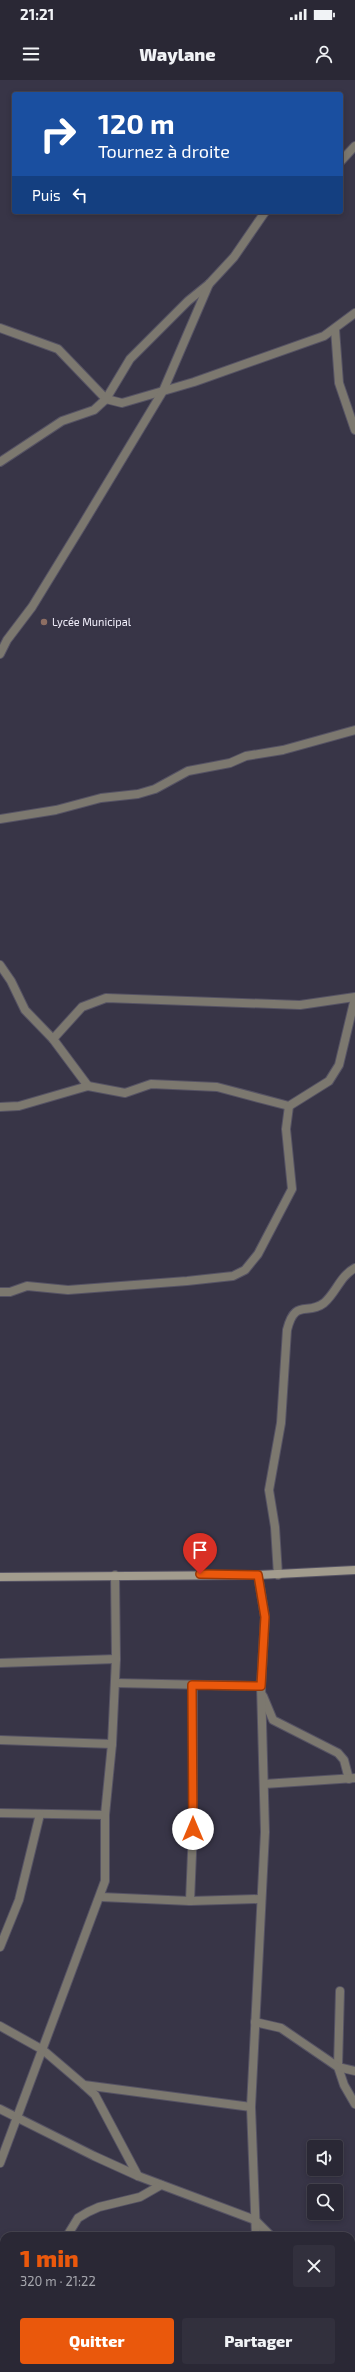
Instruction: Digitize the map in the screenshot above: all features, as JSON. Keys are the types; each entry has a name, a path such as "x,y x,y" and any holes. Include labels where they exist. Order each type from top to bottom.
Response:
{"main road":[{"path":"0,1577 278,1575 355,1570"}],"street":[{"path":"343,159 355,146"},
{"path":"0,462 62,421 94,410 106,399 130,360 188,301 209,284 234,258 264,214"},
{"path":"0,654 7,640 32,607 82,527 163,391 209,284"},
{"path":"0,328 58,349 106,399 122,404 300,345 335,329 355,313"},
{"path":"335,329 339,382 355,430"},
{"path":"0,819 56,810 101,798 138,794 155,789 188,771 230,763 246,756 283,750 355,730"},
{"path":"0,965 11,981 25,1010 53,1039 88,1086"},
{"path":"0,1107 19,1106 88,1086 125,1094 151,1084 217,1087 289,1106 329,1081 336,1070 339,1065 355,998 300,1005 106,998 82,1007 53,1039"},
{"path":"0,1292 10,1292 26,1286 68,1290 187,1281 233,1276 245,1270 258,1254 292,1189 286,1129 289,1106"},
{"path":"278,1575 275,1526 269,1489 281,1423 290,1319 300,1309 315,1307 324,1303 348,1272 355,1268"},
{"path":"0,2163 43,2050 85,1932 101,1897 105,1881 105,1815 112,1744 116,1659 115,1575"},
{"path":"256,2232 251,2107 260,1899 265,1832 261,1689 265,1617 258,1575"},
{"path":"0,1663 116,1659"},
{"path":"115,1683 261,1689"},
{"path":"190,1901 193,1829 192,1685"},
{"path":"261,1689 273,1720 321,1743 338,1753 344,1760 352,1778 264,1784"},
{"path":"0,1740 112,1744"},
{"path":"0,1814 105,1815"},
{"path":"0,1947 2,1936 19,1900 40,1814"},
{"path":"101,1897 190,1901 260,1899"},
{"path":"340,1991 338,2067 346,2089 355,2104"},
{"path":"255,2022 281,2028 338,2067 355,2071"},
{"path":"0,2026 43,2050 95,2095 138,2176"},
{"path":"84,2085 251,2107"},
{"path":"0,2109 17,2116 94,2156 138,2176 255,2220 267,2232"},
{"path":"69,2232 78,2218 88,2212 99,2207 140,2197 161,2185"}],"place":[{"name":"Lycée Municipal","path":"44,622"}],"route":[{"path":"193,1829 192,1685 261,1686 265,1617 258,1575 200,1574"}]}
